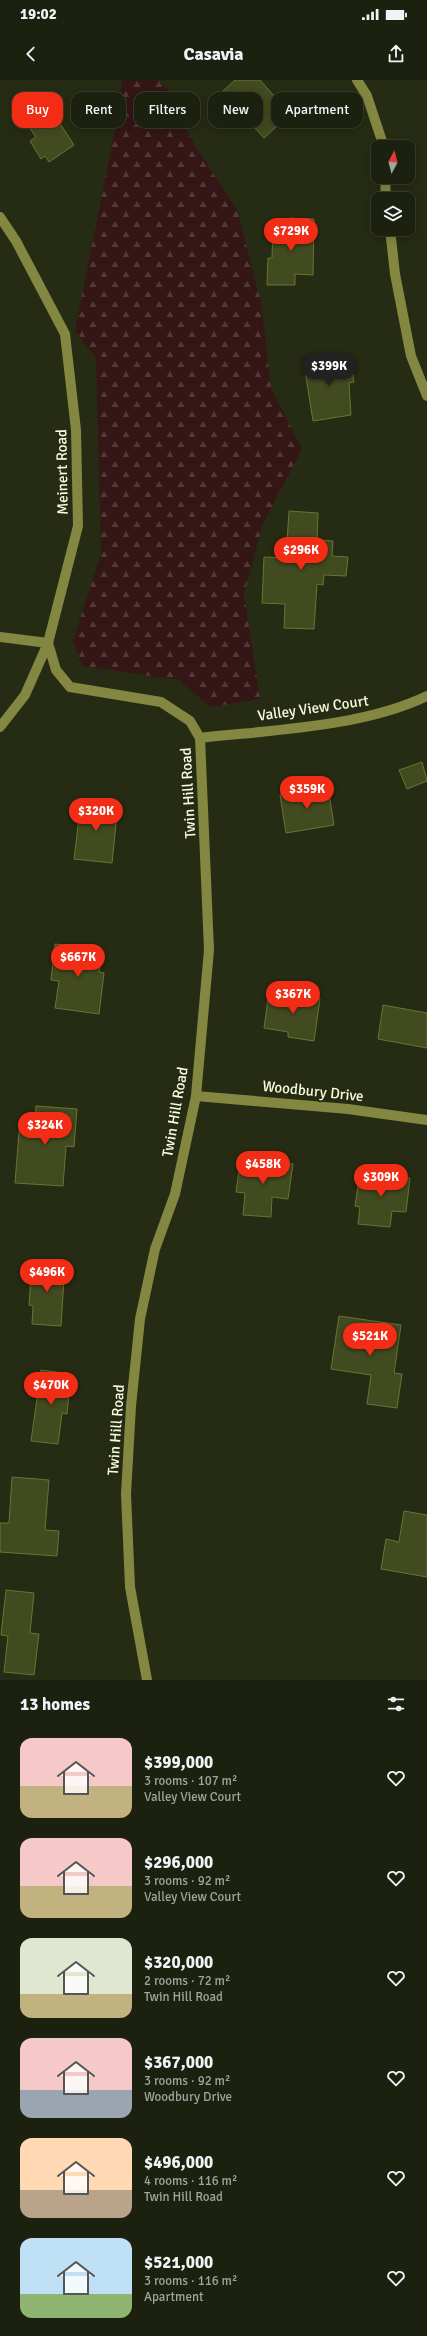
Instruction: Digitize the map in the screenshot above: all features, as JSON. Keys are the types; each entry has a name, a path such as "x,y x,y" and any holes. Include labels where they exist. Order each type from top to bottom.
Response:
{"street":[{"path":"357,80 367,96 382,140"},
{"name":"Meinert Road","path":"0,217 16,241 65,334 76,430 78,526 48,643 25,695 0,727"},
{"path":"391,236 395,274 411,356 427,396"},
{"path":"0,636 48,643"},
{"name":"Twin Hill Road","path":"48,643 56,670 70,687 162,702 190,721 200,738 209,950 196,1096 175,1194 155,1248 140,1319 131,1406 126,1494 130,1587 148,1680"},
{"name":"Valley View Court","path":"200,738 355,720 405,707 427,696"},
{"name":"Woodbury Drive","path":"196,1096 348,1109 427,1120"}],"green space":[{"path":"122,80 157,80 168,90 169,92 134,92 134,128 186,128 195,146 237,210 261,302 271,388 302,449 263,524 244,594 260,699 210,707 179,680 82,666 73,641 101,554 96,358 75,331 115,128 126,128 126,92 120,92"}],"building":[{"path":"235,80 260,80 271,92 271,128 275,128 264,138 255,128 263,128 263,92 222,92"},
{"path":"30,128 63,128 74,145 49,162 45,156 41,159 30,141 36,137"},
{"path":"290,218 314,219 313,275 295,274 295,285 267,285 268,258 272,258 273,225 290,226"},
{"path":"330,354 331,364 351,361 354,382 349,383 351,415 313,421 305,371 309,370 307,357"},
{"path":"289,511 318,513 317,540 333,541 332,556 348,557 346,576 324,575 323,585 317,584 314,629 284,628 285,604 262,603 264,557 286,558"},
{"path":"422,762 427,781 407,789 399,770"},
{"path":"328,787 334,825 286,833 280,795"},
{"path":"81,801 118,805 112,863 74,859"},
{"path":"55,944 102,950 99,972 104,973 99,1014 55,1008 59,981 51,980"},
{"path":"269,992 320,999 314,1041 288,1037 288,1032 264,1028"},
{"path":"383,1005 427,1013 427,1048 378,1039"},
{"path":"36,1106 77,1109 74,1147 66,1146 63,1186 15,1183 20,1120 35,1121"},
{"path":"241,1157 293,1164 288,1199 272,1197 271,1217 243,1215 245,1193 236,1192"},
{"path":"360,1172 410,1178 406,1212 392,1211 390,1227 358,1224 360,1207 355,1206"},
{"path":"32,1262 65,1264 61,1326 32,1324 33,1306 29,1305"},
{"path":"339,1316 401,1325 394,1373 402,1374 397,1408 367,1404 371,1375 331,1369"},
{"path":"41,1370 71,1374 67,1414 62,1413 58,1444 31,1441"},
{"path":"12,1477 49,1480 45,1530 59,1531 57,1556 0,1552 0,1523 9,1523"},
{"path":"404,1511 427,1515 427,1577 381,1569 386,1539 399,1542"},
{"path":"6,1590 34,1593 30,1633 39,1634 34,1675 4,1672 8,1636 1,1635"}]}
